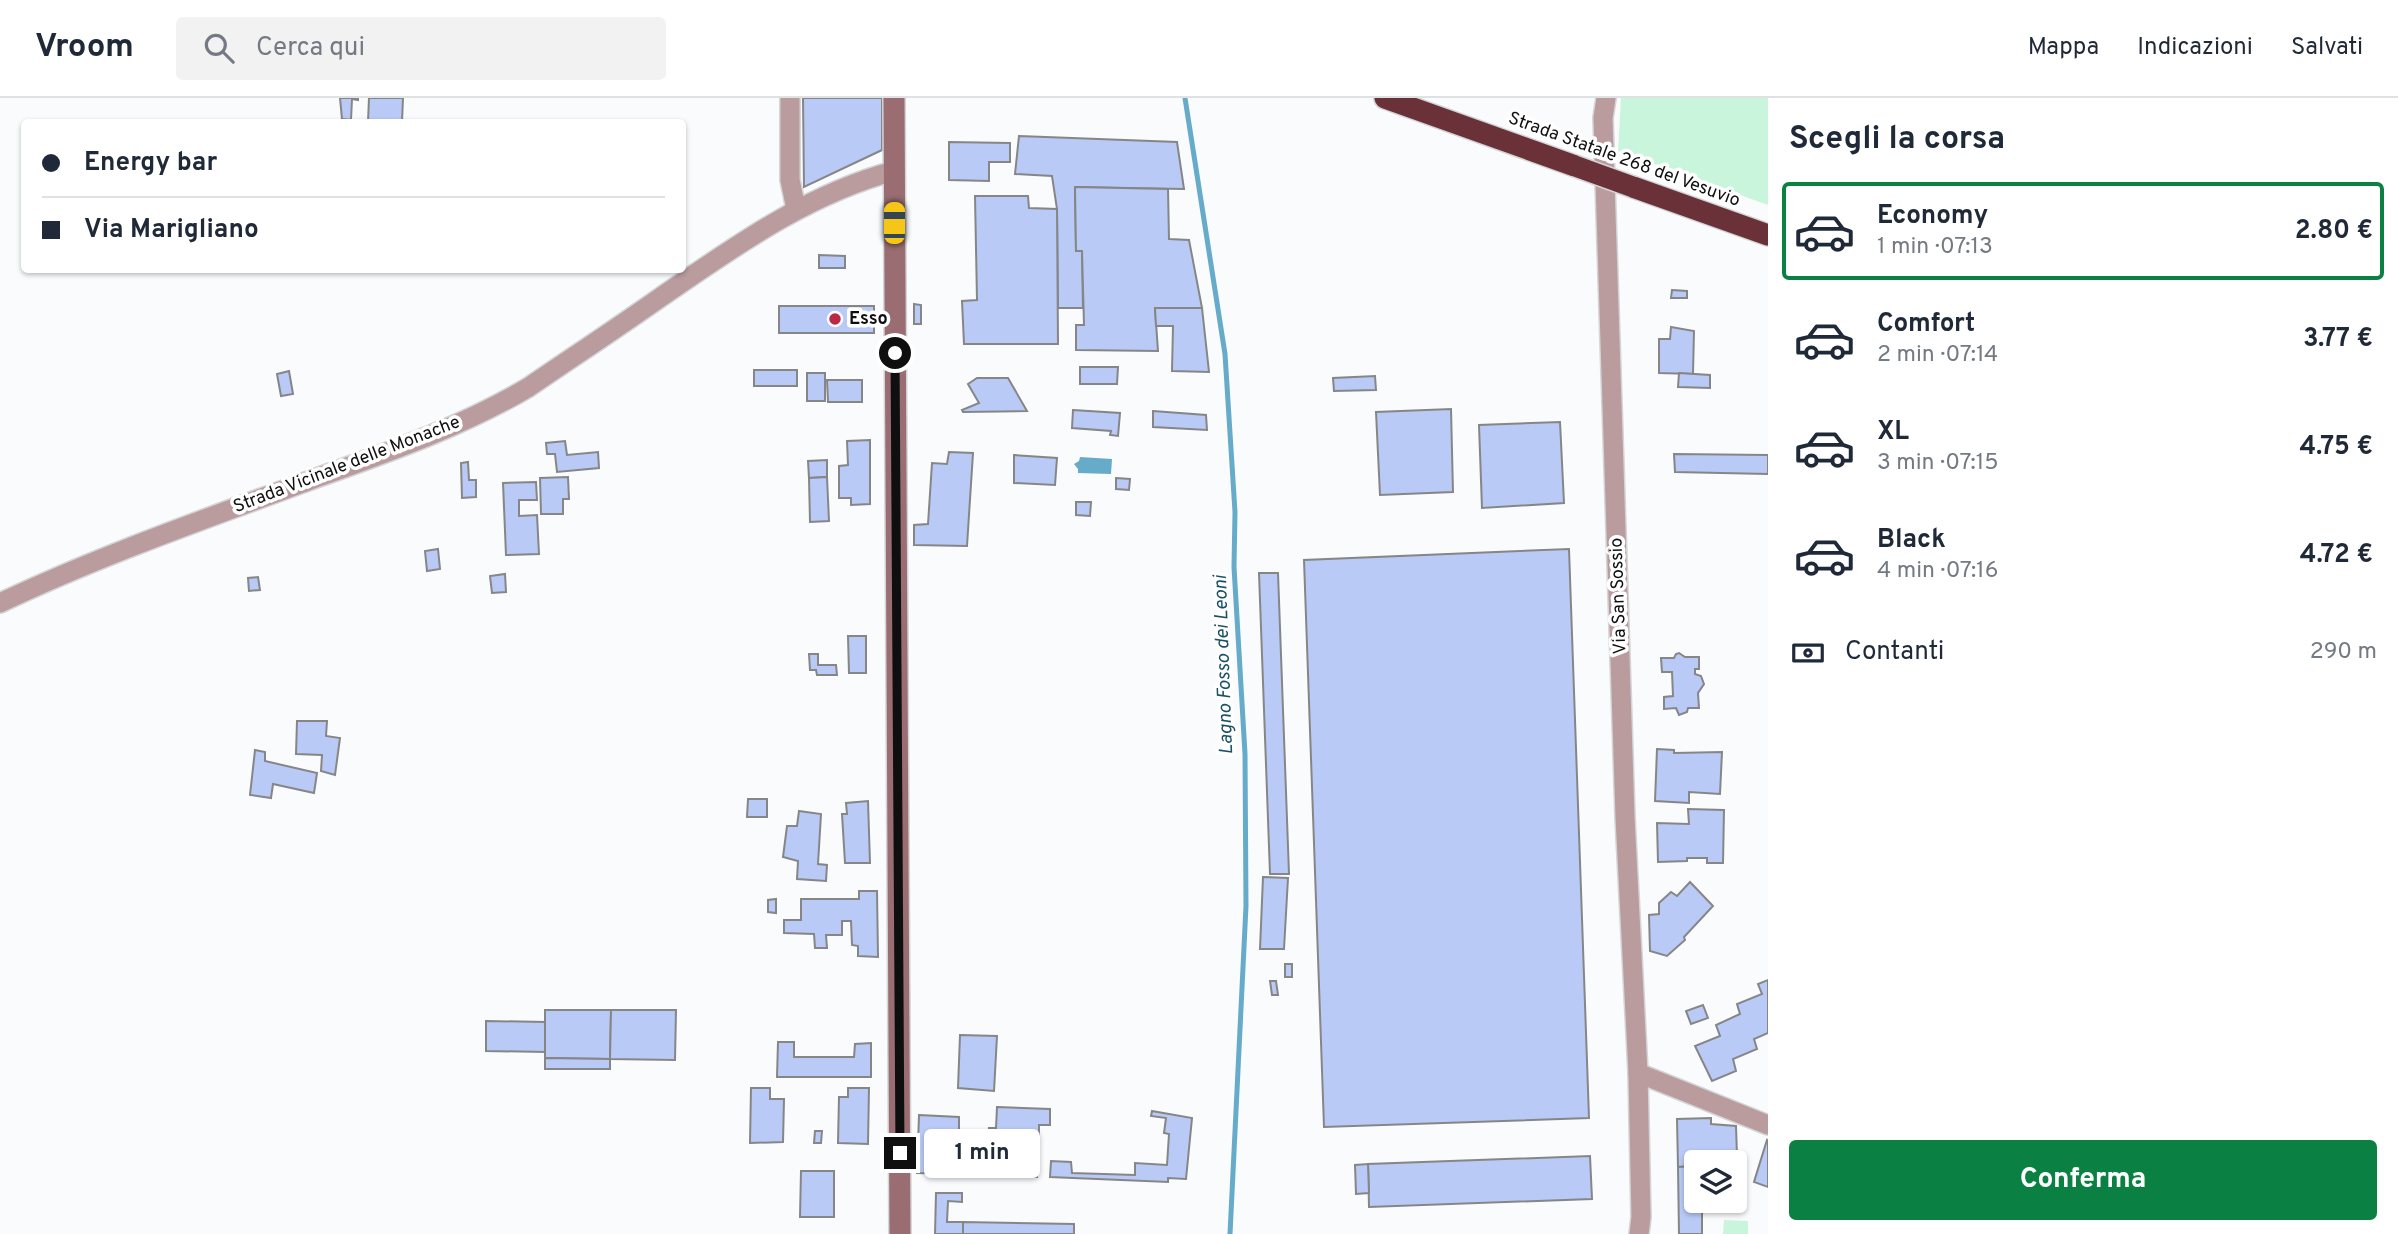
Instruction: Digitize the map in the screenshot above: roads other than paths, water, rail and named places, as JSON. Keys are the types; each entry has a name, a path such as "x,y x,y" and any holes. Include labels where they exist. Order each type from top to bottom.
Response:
{"highway":[{"name":"Strada Statale 268 del Vesuvio","path":"1385,98 1768,236"}],"street":[{"path":"790,98 790,180 796,209"},
{"path":"894,98 900,1234"},
{"name":"Via San Sossio","path":"1600,98 1603,118 1625,817 1638,1073 1641,1217 1639,1234"},
{"name":"Via San Sossio","path":"1603,118 1606,98"},
{"name":"Strada Vicinale delle Monache","path":"0,603 42,583 212,517 411,444 501,404 707,265 796,209 830,193 894,171"},
{"path":"1638,1073 1768,1125"}],"water":[{"path":"1080,457 1112,459 1111,474 1078,473 1074,464"}],"waterway":[{"name":"Lagno Fosso dei Leoni","path":"1185,98 1225,354 1245,754 1246,906 1230,1234"}],"place":[{"name":"Esso","path":"835,319"}]}
